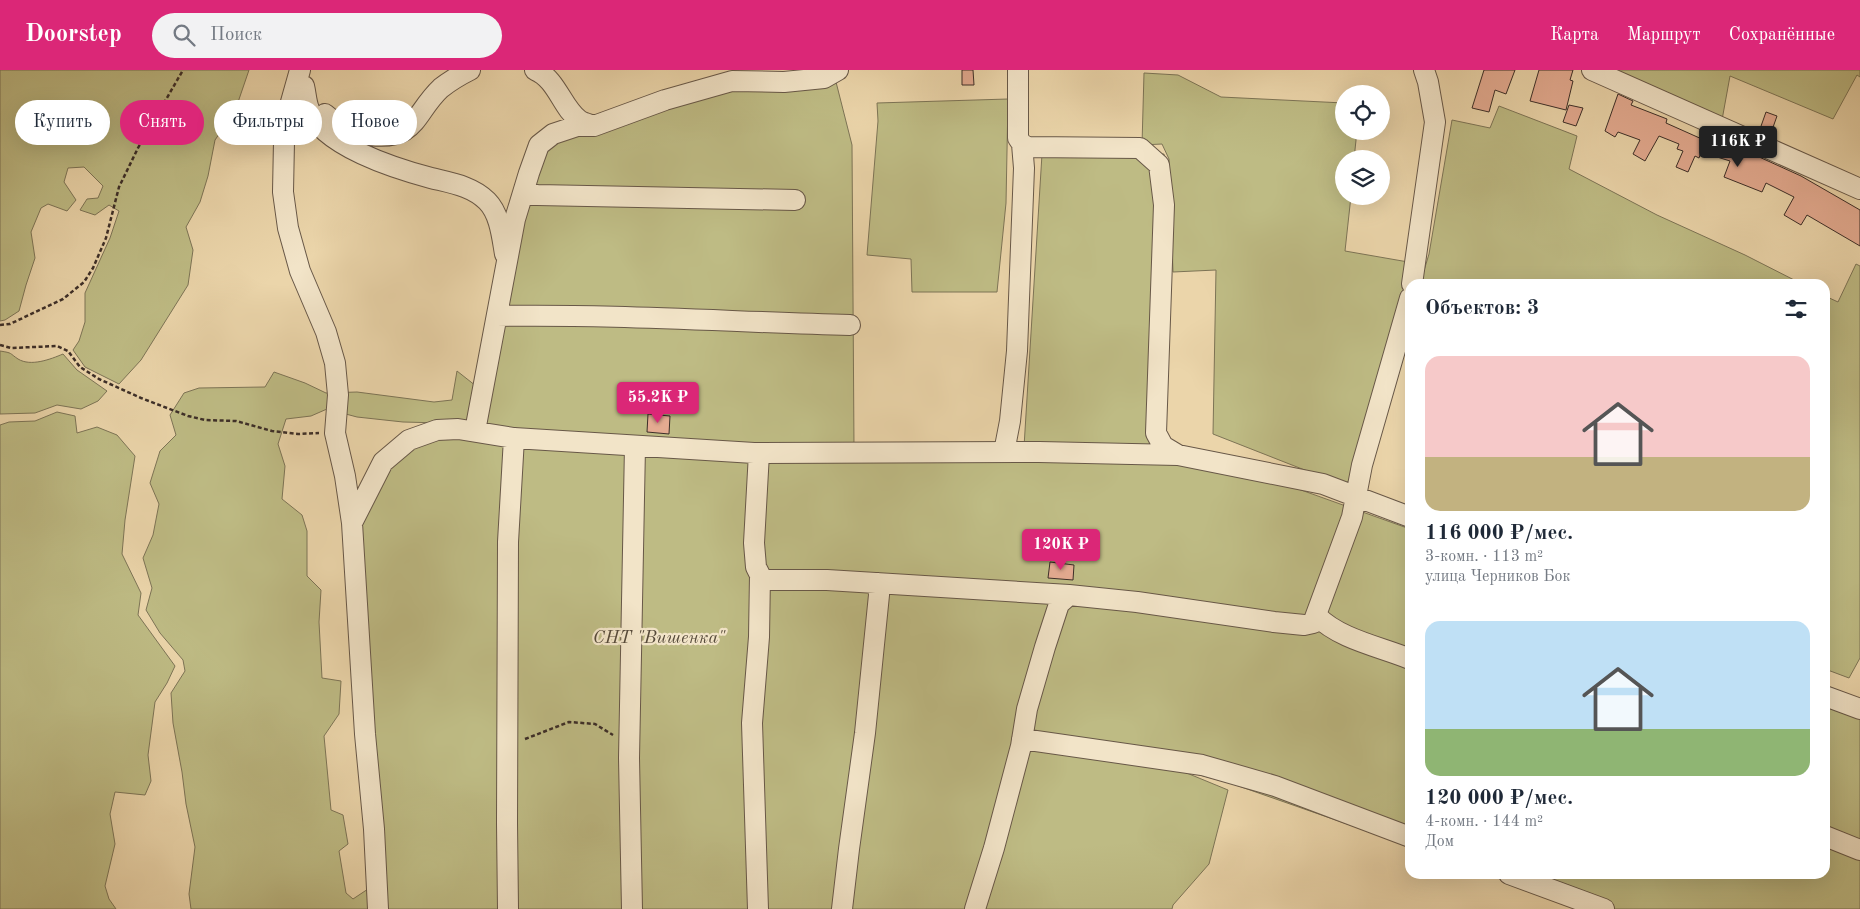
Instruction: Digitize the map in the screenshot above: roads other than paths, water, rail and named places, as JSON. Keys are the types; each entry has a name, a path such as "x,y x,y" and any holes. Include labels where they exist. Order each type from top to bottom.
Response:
{"street":[{"path":"302,75 317,107 347,130 369,135 393,136 405,131 417,120 441,89 459,75 470,70"},
{"path":"535,70 540,72 553,85 578,120 594,126"},
{"path":"474,431 515,219 539,145 553,134 577,126 594,126 665,100 732,81 784,82 824,78 838,70"},
{"path":"1006,452 1017,341 1024,168 1022,144 1018,138 1018,70"},
{"path":"1413,279 1435,122 1424,70"},
{"path":"1595,71 1860,189"},
{"path":"302,75 309,110 320,124 340,142 389,165 466,187 479,194 488,202 496,215 502,234 506,264"},
{"path":"302,75 291,102 284,141 283,192 288,228 300,271 326,332 336,363 338,395 335,432 352,523 378,909"},
{"path":"1022,144 1028,147 1140,148 1159,165 1164,205 1156,433 1163,446 1178,455"},
{"path":"523,193 537,195 795,200"},
{"path":"760,580 827,580 1069,595 1137,602 1220,615 1297,624 1313,623 1352,518 1362,465 1405,315"},
{"path":"497,316 627,316 728,322 850,325"},
{"path":"352,523 383,462 409,440 437,430 458,429 514,438 759,453 1006,452 1178,455 1323,484 1405,515"},
{"path":"508,909 508,542 514,438"},
{"path":"632,909 629,758 635,446"},
{"path":"758,909 752,723 760,580 756,567 754,543 759,453"},
{"path":"842,909 871,678 879,595 878,583"},
{"path":"975,909 994,848 1022,739 1027,709 1045,647 1059,604 1069,595"},
{"path":"1317,616 1325,625 1405,657"},
{"path":"1830,698 1860,709"},
{"path":"1022,739 1202,765 1275,786 1405,835"},
{"path":"1830,838 1860,850"},
{"path":"1523,879 1604,909"}],"park label":[{"name":"СНТ \"Вишенка\"","path":"659,637"}]}
